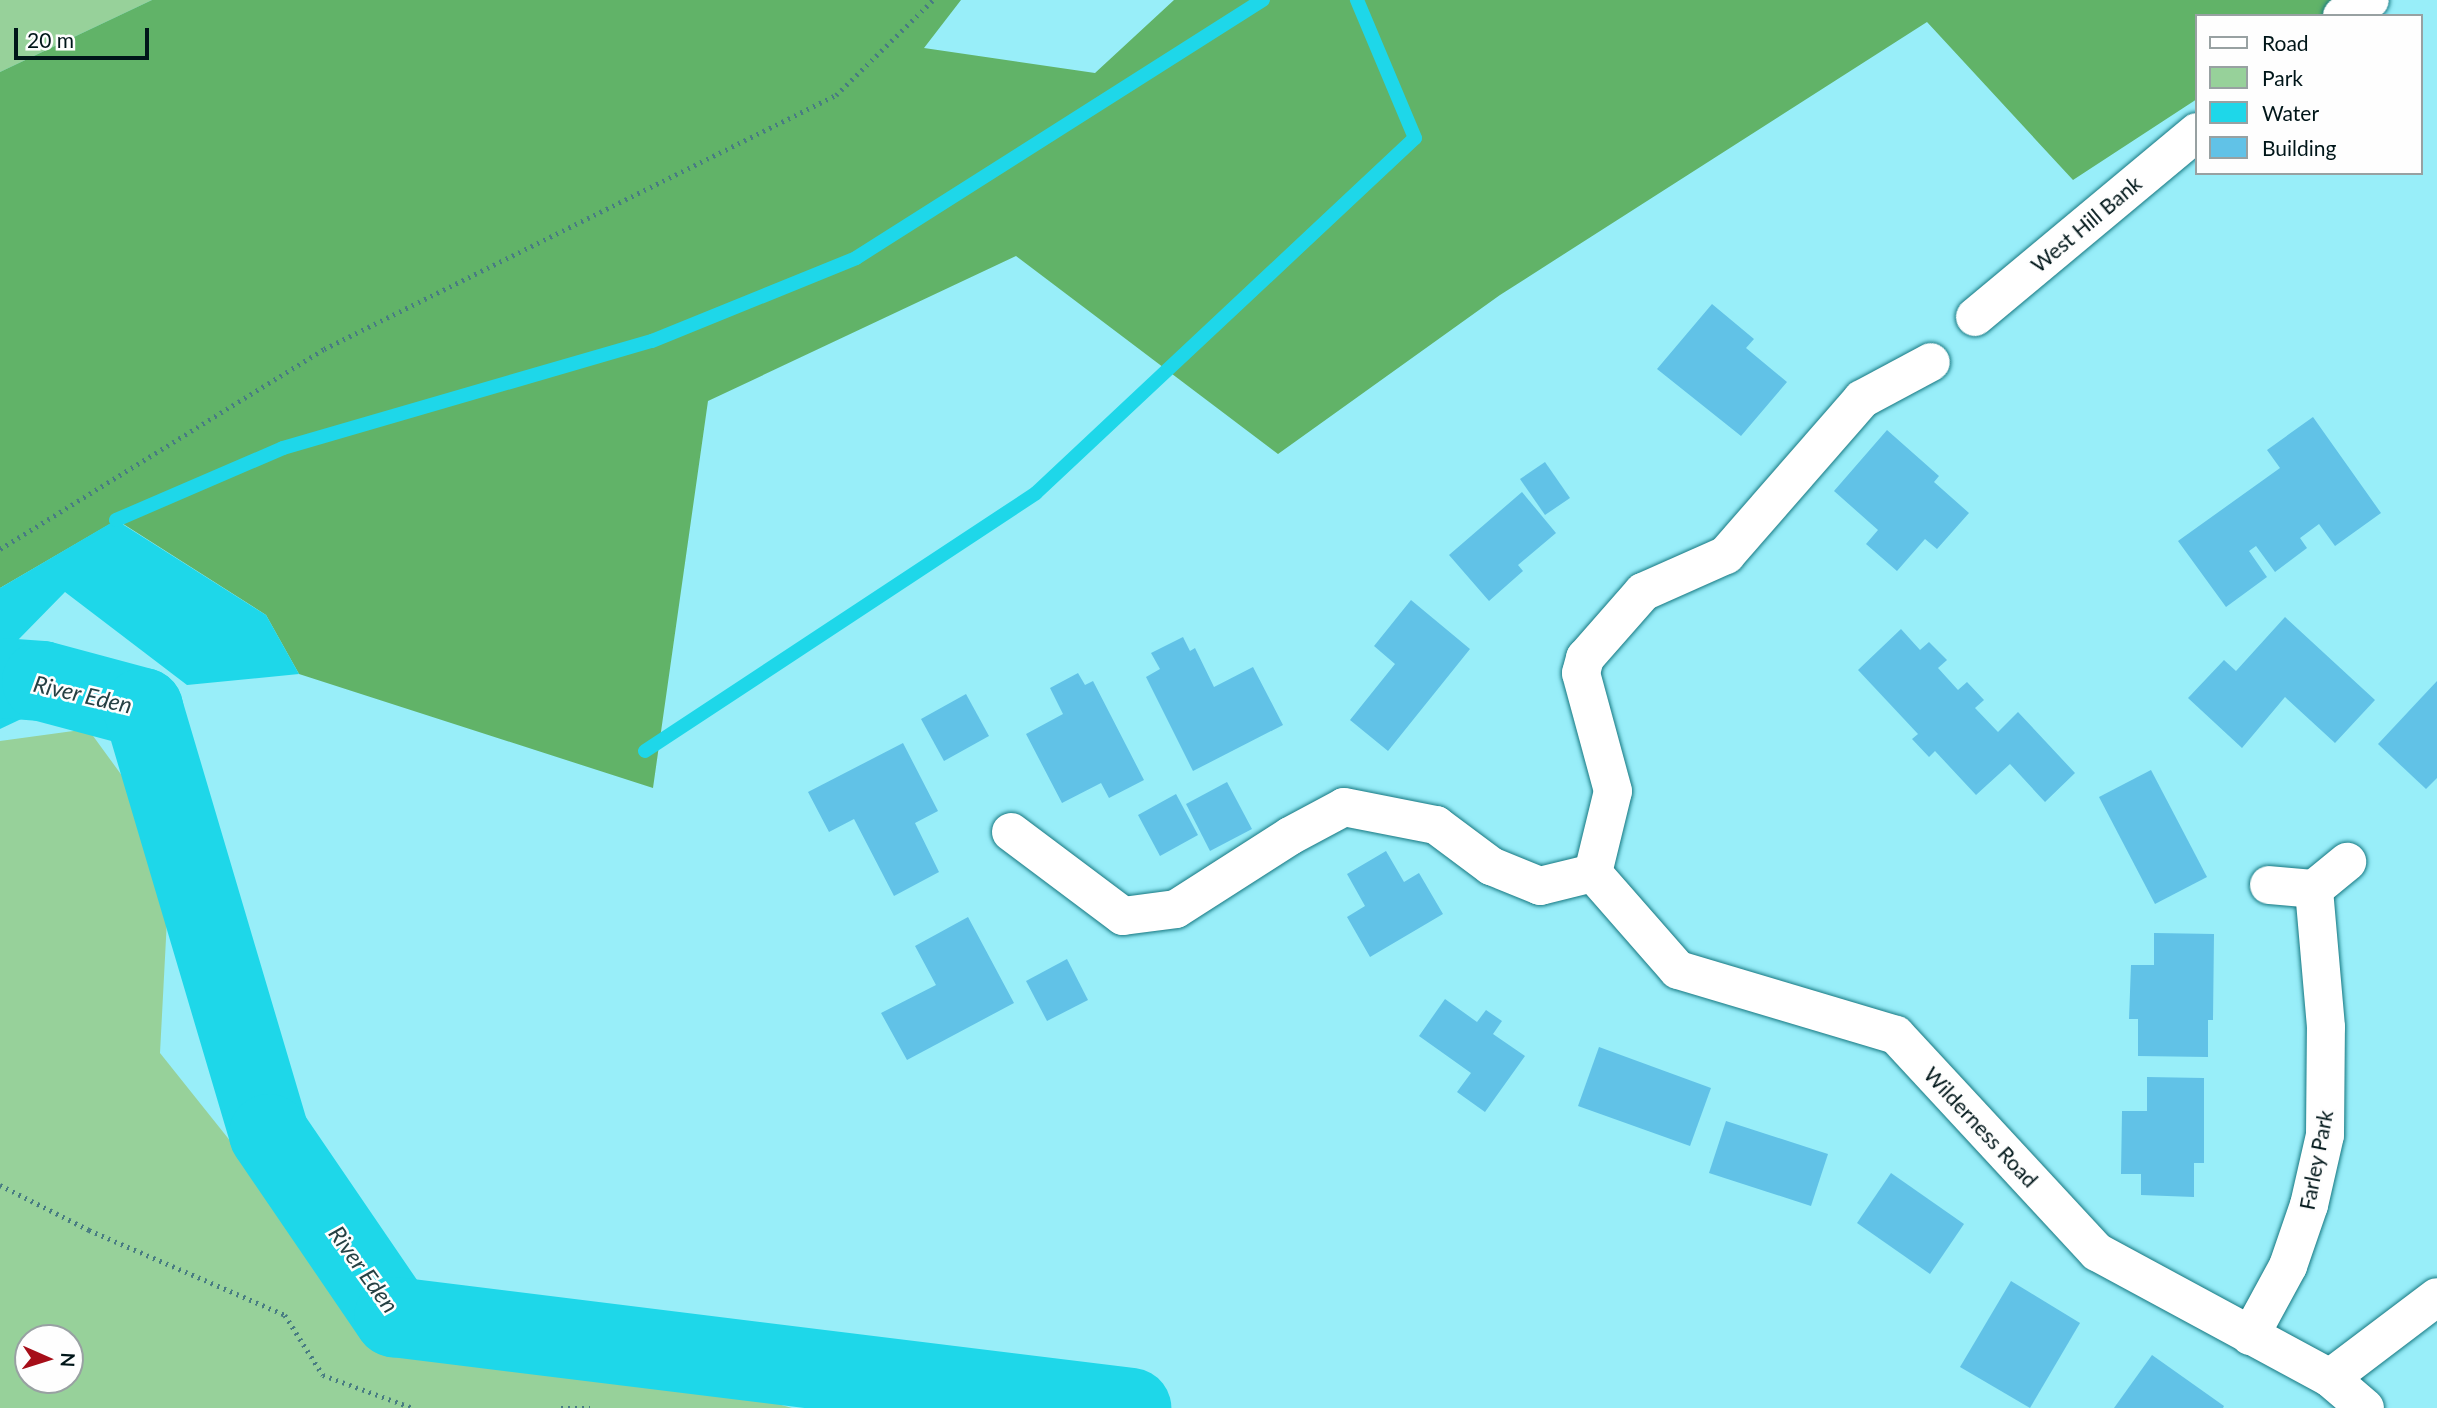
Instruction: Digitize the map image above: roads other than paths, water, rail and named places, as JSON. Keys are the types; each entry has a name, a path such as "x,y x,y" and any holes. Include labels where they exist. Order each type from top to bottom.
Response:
{"street":[{"path":"2346,14 2370,0"},
{"name":"West Hill Bank","path":"1975,317 2196,133"},
{"path":"1011,832 1124,916 1176,909 1290,836 1344,807 1436,825 1491,866 1540,886 1593,873 1613,791 1581,673 1585,658 1643,592 1726,555 1862,400 1931,362"},
{"path":"2269,885 2314,889 2347,862"},
{"name":"Wilderness Road","path":"1593,873 1678,970 1896,1035 2097,1252 2330,1378 2365,1408"},
{"name":"Farley Park","path":"2250,1336 2288,1266 2309,1205 2325,1135 2326,1027 2314,889"},
{"path":"2330,1378 2437,1297"}],"water":[{"path":"116,520 266,615 299,674 187,685 65,592 18,640 106,667 143,708 72,695 0,729 0,588"}],"waterway":[{"path":"116,520 283,448 652,341 856,258 1263,0"},
{"path":"645,751 1036,493 1415,138 1357,0"},
{"name":"River Eden","path":"0,678 42,681 143,708 269,1134 394,1317 1131,1408"}]}
